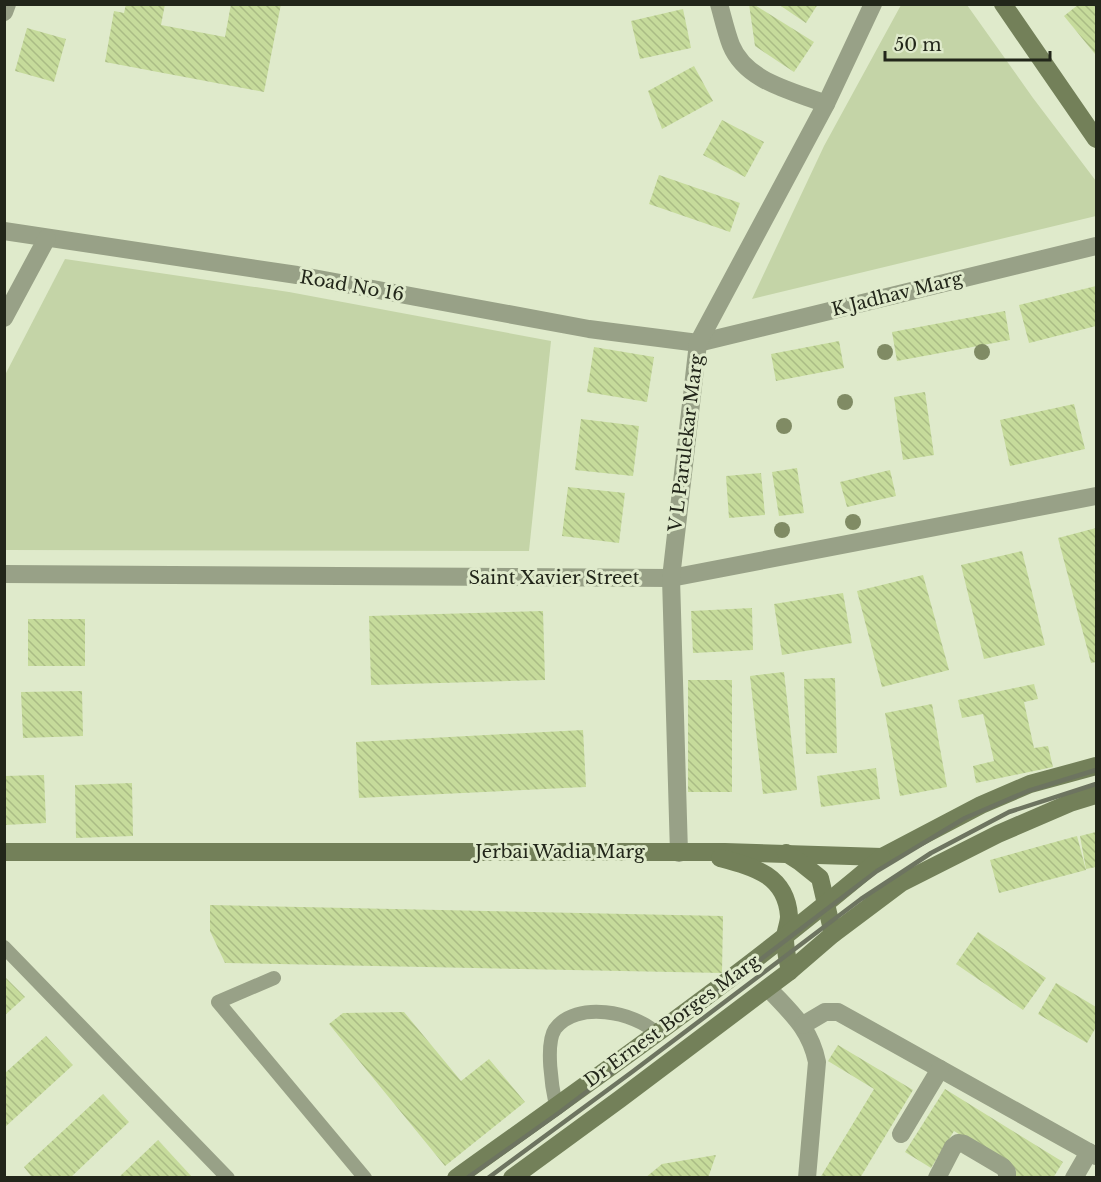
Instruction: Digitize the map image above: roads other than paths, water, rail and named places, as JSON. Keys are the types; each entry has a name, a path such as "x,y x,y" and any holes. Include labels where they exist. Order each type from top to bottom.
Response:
{"main road":[{"path":"1007,6 1096,139"},
{"name":"Jerbai Wadia Marg","path":"4,852 784,852 882,856 981,805 1030,784 1096,766"},
{"path":"784,852 820,878 833,934 901,883 998,834 1070,803 1096,795"},
{"path":"698,852 746,866 764,873 777,882 783,893 789,918 785,937 790,971"},
{"path":"882,856 901,883"},
{"name":"Dr Ernest Borges Marg","path":"460,1176 785,937 882,856"},
{"name":"Dr Ernest Borges Marg","path":"512,1178 768,988 833,934"}],"street":[{"path":"4,12 7,4"},
{"path":"719,4 731,46 743,64 760,78 826,104"},
{"name":"V L Parulekar Marg","path":"679,852 671,578 698,343 826,104 873,4"},
{"name":"Road No 16","path":"4,231 297,275 589,329 698,343"},
{"path":"4,318 47,238"},
{"name":"K Jadhav Marg","path":"698,343 1096,246"},
{"name":"Saint Xavier Street","path":"4,574 671,578 1096,496"},
{"path":"768,988 803,1025 814,1044 817,1062 807,1178"},
{"path":"803,1025 825,1012 838,1012 1093,1154 1074,1178"},
{"path":"901,1134 940,1069"},
{"path":"937,1178 953,1147 958,1143 964,1143 1003,1167 1007,1172 1006,1178"}],"lane":[{"path":"4,947 228,1178"},
{"path":"274,978 218,1002 365,1178"},
{"path":"556,1106 550,1079 550,1055 555,1029 569,1017 590,1012 618,1013 642,1023 656,1033"}],"railway":[{"path":"467,1178 560,1112 877,871 965,818 1028,791 1096,770"},
{"path":"488,1178 861,899 931,853 1009,812 1096,784"}]}
